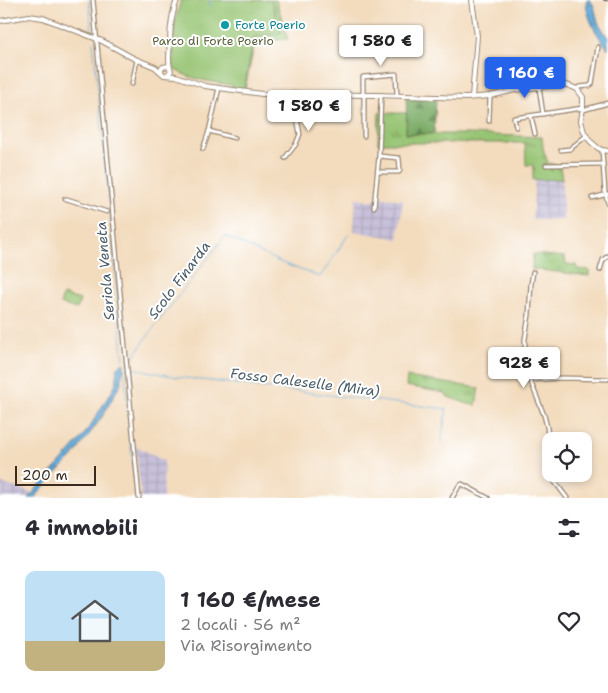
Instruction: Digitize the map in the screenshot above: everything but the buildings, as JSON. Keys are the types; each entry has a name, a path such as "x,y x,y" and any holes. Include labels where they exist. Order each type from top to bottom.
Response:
{"street":[{"path":"93,0 139,498"},
{"path":"168,75 170,73 171,18 177,0"},
{"path":"472,0 477,36 472,98"},
{"path":"0,21 22,17 38,17 56,22 155,67 164,75 176,76 205,86 219,88 272,94 472,98 562,84 572,86 577,89 582,97 581,126 586,136 593,144 602,150 608,151"},
{"path":"577,89 592,84 598,47"},
{"path":"161,72 161,69 169,59"},
{"path":"132,84 137,60"},
{"path":"155,67 168,66 176,76"},
{"path":"364,136 363,77 396,74 396,95"},
{"path":"539,87 543,114"},
{"path":"203,149 219,88"},
{"path":"285,158 296,144 300,134 297,119 298,95"},
{"path":"374,207 379,156 381,95"},
{"path":"489,121 490,96"},
{"path":"516,127 514,118 583,109 608,103"},
{"path":"531,116 535,134"},
{"path":"209,131 235,138"},
{"path":"561,150 570,149 586,136"},
{"path":"602,150 608,203"},
{"path":"378,172 399,172 400,170 399,158 379,156"},
{"path":"546,165 603,164"},
{"path":"592,198 607,194"},
{"path":"65,199 107,212"},
{"path":"600,270 602,260 608,256"},
{"path":"533,272 525,349 531,380 544,415 552,478 567,498"},
{"path":"531,380 561,378 608,379"},
{"path":"452,498 461,484 488,498"}],"shaded area":[{"path":"562,179 563,220 532,220 535,180"},
{"path":"376,197 403,200 398,239 354,231 356,198 374,201"},
{"path":"136,446 164,461 163,498 141,498"},
{"path":"0,483 33,493 29,498 0,498"}],"green space":[{"name":"Parco di Forte Poerio","path":"181,0 271,0 281,33 254,37 244,89 195,78 175,70 173,64 175,21"},
{"path":"271,0 276,0 288,39 255,42 244,89 254,37 281,33"},
{"path":"406,98 436,100 434,133 406,134"},
{"path":"379,113 407,113 406,134 542,137 548,163 560,166 562,179 533,180 533,165 526,165 525,143 378,143"},
{"path":"533,254 565,257 566,264 576,265 577,269 589,270 589,276 532,269"},
{"path":"63,295 80,300 77,309 60,304"},
{"path":"407,377 479,388 476,405 448,397 445,393 406,386"}],"water":[{"path":"586,0 590,0 594,6 598,22 608,38 608,49 593,26 586,7"},
{"path":"124,364 124,369 121,383 102,417 72,458 35,498 29,498 88,430 112,391 117,379 117,368"}],"waterway":[{"name":"Seriola Veneta","path":"89,0 92,32"},
{"path":"210,0 210,7"},
{"name":"Seriola Veneta","path":"93,41 136,498"},
{"name":"Scolo Finarda","path":"129,363 155,326 225,236 282,263 320,277 348,235"},
{"name":"Fosso Caleselle (Mira)","path":"129,367 177,377 447,409 442,443"},
{"name":"Scolo Finarda","path":"85,441 91,432"},
{"name":"Scolo Finarda","path":"42,489 56,474"}],"railway":[{"path":"603,0 608,1"}],"place":[{"name":"Forte Poerio","path":"225,25"}]}
